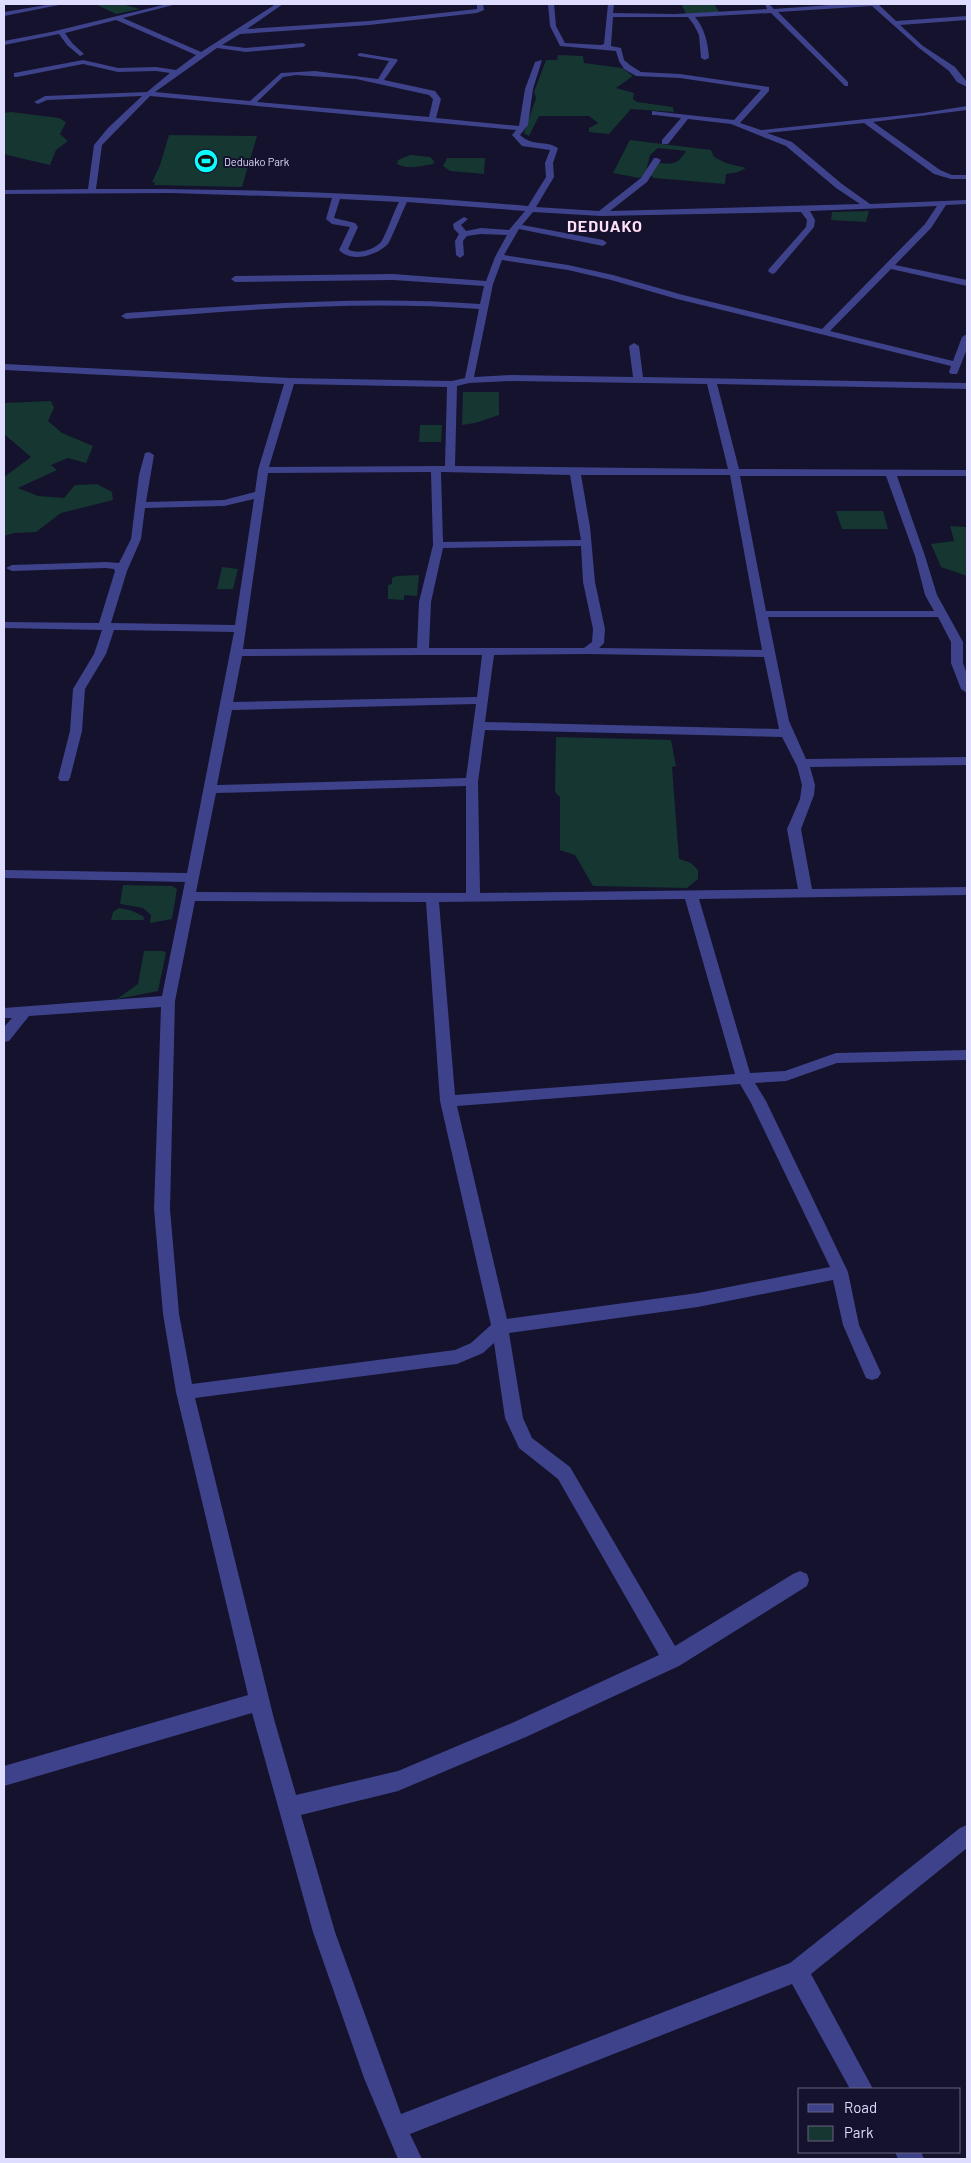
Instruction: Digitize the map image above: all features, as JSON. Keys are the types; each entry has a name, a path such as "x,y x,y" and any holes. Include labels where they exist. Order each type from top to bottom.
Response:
{"street":[{"path":"4,14 56,4 57,15"},
{"path":"4,43 174,4"},
{"path":"92,191 93,175 100,141 148,94 201,55 280,4"},
{"path":"238,32 330,26 470,12 481,10 480,4"},
{"path":"551,4 552,26 562,45 619,49 621,60 627,67 640,74 680,76 766,89 736,123"},
{"path":"605,47 607,46 611,4"},
{"path":"766,4 844,84"},
{"path":"610,14 690,16 707,13 740,14 772,10 872,4 921,47 956,69 960,80 967,85"},
{"path":"690,16 696,21 705,41 705,58"},
{"path":"116,18 201,55"},
{"path":"894,24 967,18"},
{"path":"64,28 69,44 80,54"},
{"path":"215,46 246,50 303,45"},
{"path":"360,55 394,60 380,81"},
{"path":"16,75 82,62 118,70 156,69 177,72"},
{"path":"469,380 489,284 499,256 514,229 531,209 550,177 549,163 555,149 522,142 516,135 524,125 529,89 540,62"},
{"path":"252,103 277,77 285,74 319,74 380,81 435,94 437,99 432,121"},
{"path":"38,102 45,98 148,94 520,128"},
{"path":"757,132 967,108"},
{"path":"655,113 736,123 789,144 839,186 868,206"},
{"path":"665,142 687,116"},
{"path":"866,121 937,172 951,177 967,177"},
{"path":"601,214 644,180 657,160"},
{"path":"4,192 229,192 465,202 601,214 804,209 967,202"},
{"path":"337,196 330,219 354,227 342,250 346,253 354,254 370,253 386,242 386,238 404,199"},
{"path":"824,332 933,221 943,203"},
{"path":"772,271 810,227 810,216 804,209"},
{"path":"464,219 457,224 458,230 464,234 514,229 603,243"},
{"path":"460,255 459,241 464,234"},
{"path":"499,256 639,283 680,297 957,365"},
{"path":"889,266 967,283"},
{"path":"235,279 393,277 489,284"},
{"path":"126,316 294,305 401,302 428,302 484,308"},
{"path":"947,385 957,365 967,337"},
{"path":"634,346 638,379"},
{"path":"4,367 290,381 452,384 469,380 512,378 712,380 967,386"},
{"path":"712,380 734,472 768,654 785,733 802,763 807,782 808,796 794,823 806,894"},
{"path":"290,381 263,470 237,653 168,1001 162,1209 171,1314 185,1392 259,1701 324,1932 375,2078 394,2128 410,2159"},
{"path":"450,469 452,384"},
{"path":"64,778 76,731 79,689 100,654 121,571 136,539 149,455"},
{"path":"263,470 450,469 576,472 967,473"},
{"path":"423,652 425,602 438,545 436,470"},
{"path":"576,472 586,543 589,582 599,629 598,643 587,651"},
{"path":"890,472 920,556 931,594 957,642 957,663 967,689"},
{"path":"140,505 224,503 260,494"},
{"path":"438,545 586,543"},
{"path":"12,568 106,565 117,566 121,571"},
{"path":"761,614 942,614"},
{"path":"4,625 241,629"},
{"path":"237,653 587,651 768,654"},
{"path":"473,898 472,782 488,653"},
{"path":"227,706 482,700"},
{"path":"480,726 785,733"},
{"path":"802,763 967,761"},
{"path":"211,788 472,782"},
{"path":"4,874 192,878"},
{"path":"188,896 473,898 967,891"},
{"path":"691,896 744,1080 758,1101 840,1272 851,1325 872,1373"},
{"path":"432,897 448,1101 500,1327 514,1418 525,1444 564,1473 672,1659"},
{"path":"4,1013 168,1001"},
{"path":"4,1038 24,1013"},
{"path":"448,1101 651,1084 744,1080 786,1076 836,1058 967,1056"},
{"path":"185,1392 457,1357 477,1348 500,1327 698,1300 840,1272"},
{"path":"290,1807 398,1781 519,1730 672,1659 800,1580"},
{"path":"4,1776 259,1701"},
{"path":"394,2128 796,1971 967,1835"},
{"path":"796,1971 861,2088"}],"green space":[{"path":"95,4 122,4 140,9 116,14"},
{"path":"681,4 714,4 720,13 687,15"},
{"path":"558,55 583,56 584,63 622,68 633,76 616,88 634,93 633,99 637,102 673,107 674,112 631,109 609,134 589,132 589,128 598,123 589,116 539,116 529,136 524,133 536,98 534,92 546,60 557,60"},
{"path":"11,112 59,118 66,122 60,134 68,141 56,150 50,165 4,153 4,113"},
{"name":"Deduako Park","path":"169,135 257,136 242,187 154,185 155,182 152,182 160,165"},
{"path":"630,140 711,150 714,157 726,163 746,168 738,172 726,174 725,184 654,178 649,174 658,163 674,163 686,151 658,148 650,155 645,176 639,178 613,173"},
{"path":"410,155 430,157 434,161 433,164 415,167 397,164 398,160"},
{"path":"447,158 485,158 484,174 450,171 443,166"},
{"path":"869,211 866,222 831,220 832,212"},
{"path":"463,392 499,392 499,415 462,425"},
{"path":"51,401 54,408 48,421 62,433 93,446 86,463 68,458 51,465 57,470 18,488 38,496 64,498 75,485 97,484 112,492 113,500 61,513 36,532 14,533 4,536 4,477 31,457 4,434 4,403"},
{"path":"420,425 442,425 441,442 419,442"},
{"path":"836,511 883,511 888,529 842,529"},
{"path":"950,526 967,527 967,576 941,567 931,544 954,541"},
{"path":"222,567 238,569 233,589 217,589"},
{"path":"419,575 417,596 404,595 404,600 388,599 388,585 392,584 392,578"},
{"path":"556,737 671,740 676,766 672,767 679,859 691,863 698,870 698,879 687,888 593,886 575,855 560,850 560,797 555,792"},
{"path":"123,885 172,886 177,889 172,919 150,923 151,915 143,908 120,904"},
{"path":"119,908 130,910 143,916 144,920 111,920 113,912"},
{"path":"144,951 163,951 166,953 158,991 117,999 138,984"}],"place":[{"name":"Deduako Park","path":"206,161"}],"district":[{"name":"DEDUAKO","path":"605,225"}]}
